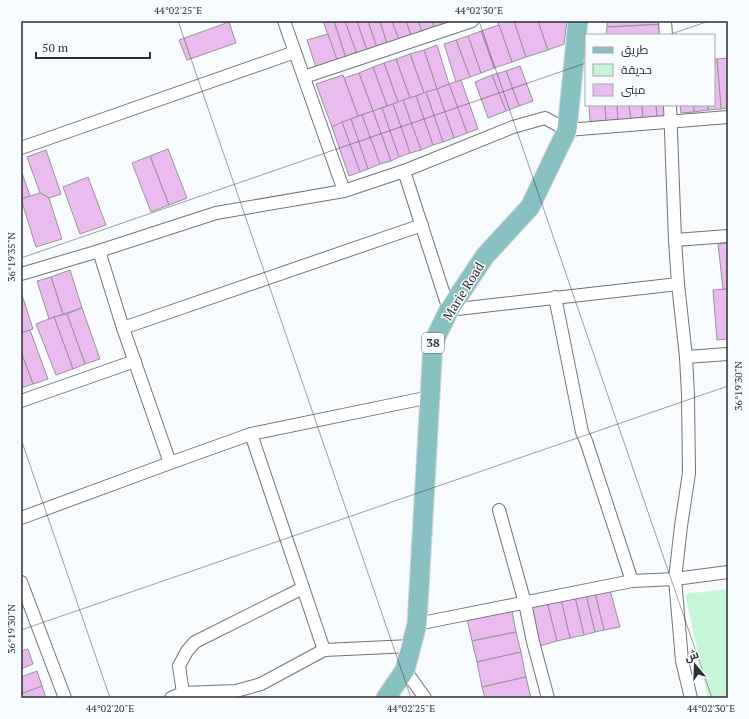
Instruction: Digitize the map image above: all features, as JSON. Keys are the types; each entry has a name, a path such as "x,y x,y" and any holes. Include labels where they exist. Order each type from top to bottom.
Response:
{"main road":[{"name":"Marie Road","path":"386,698 405,670 417,624 433,343 449,310 486,256 530,207 567,130 578,21"}],"street":[{"path":"284,21 344,191"},
{"path":"304,76 472,21"},
{"path":"665,21 666,34"},
{"path":"21,148 295,52"},
{"path":"670,106 675,240 688,395 689,473 675,579 682,661 691,698"},
{"path":"21,274 99,251 216,213 344,191 404,171 513,127 545,118 567,130 728,117"},
{"path":"404,171 449,310 678,284"},
{"path":"123,328 422,225"},
{"path":"675,240 728,236"},
{"path":"99,251 123,328 170,463"},
{"path":"555,297 582,432 632,581"},
{"path":"686,357 728,354"},
{"path":"21,402 135,361"},
{"path":"21,518 252,434 430,397"},
{"path":"252,434 324,650"},
{"path":"499,510 525,603 533,642 548,698"},
{"path":"417,624 632,581 675,579 728,572"},
{"path":"21,582 65,698"},
{"path":"185,695 179,666 187,652 196,642 303,588"},
{"path":"171,698 185,695 236,691 261,684 324,650 411,646"},
{"path":"405,670 425,698"}],"green space":[{"path":"728,589 728,698 708,698 685,594"}],"building":[{"path":"323,21 334,21 347,61 338,64"},
{"path":"334,21 345,21 358,57 347,61"},
{"path":"345,21 357,21 368,53 358,57"},
{"path":"357,21 368,21 378,50 368,53"},
{"path":"368,21 380,21 388,47 378,50"},
{"path":"380,21 392,21 400,42 388,47"},
{"path":"392,21 406,21 412,38 400,42"},
{"path":"406,21 418,21 423,34 412,38"},
{"path":"418,21 432,21 435,30 423,34"},
{"path":"432,21 441,21 443,26 435,30"},
{"path":"497,21 514,21 526,57 512,62"},
{"path":"514,21 538,21 548,50 526,57"},
{"path":"538,21 567,21 564,44 548,50"},
{"path":"607,21 664,21 664,24 607,27"},
{"path":"229,22 236,43 187,60 179,40"},
{"path":"664,24 665,34 606,34 607,27"},
{"path":"499,25 512,62 494,68 481,31"},
{"path":"481,31 494,68 481,73 468,36"},
{"path":"328,34 337,60 316,67 307,40"},
{"path":"468,36 481,73 470,77 456,40"},
{"path":"456,40 470,77 456,82 444,44"},
{"path":"437,45 449,84 437,89 424,50"},
{"path":"424,50 437,89 424,93 410,54"},
{"path":"410,54 424,93 410,98 396,59"},
{"path":"728,58 728,108 721,109 717,59"},
{"path":"396,59 410,98 398,102 384,63"},
{"path":"715,59 717,59 721,109 708,110 708,106 715,106"},
{"path":"384,63 398,102 387,106 373,67"},
{"path":"520,66 533,101 519,106 506,71"},
{"path":"373,67 387,106 373,111 359,73"},
{"path":"506,71 519,106 506,111 492,75"},
{"path":"359,73 373,111 358,116 344,78"},
{"path":"343,75 358,116 332,127 316,84"},
{"path":"492,75 506,111 488,118 475,82"},
{"path":"461,80 478,129 467,133 449,84"},
{"path":"449,84 467,133 454,138 437,89"},
{"path":"437,89 454,138 443,142 426,92"},
{"path":"426,92 443,142 433,145 416,96"},
{"path":"416,96 433,145 421,150 403,100"},
{"path":"403,100 421,150 410,153 393,104"},
{"path":"393,104 410,153 399,157 382,108"},
{"path":"589,106 605,106 606,121 590,122"},
{"path":"605,106 617,106 618,121 606,121"},
{"path":"617,106 629,106 631,120 618,121"},
{"path":"629,106 642,106 643,119 631,120"},
{"path":"642,106 656,106 657,117 643,119"},
{"path":"656,106 668,106 669,116 657,117"},
{"path":"680,106 694,106 694,112 681,113"},
{"path":"694,106 708,106 708,110 694,112"},
{"path":"382,108 399,157 391,161 373,111"},
{"path":"373,111 391,161 380,164 362,115"},
{"path":"362,115 380,164 368,169 351,119"},
{"path":"351,119 368,169 360,172 342,122"},
{"path":"342,122 360,172 349,176 332,127"},
{"path":"168,149 187,198 169,205 150,156"},
{"path":"46,150 61,194 49,198 40,193 27,157"},
{"path":"150,156 169,205 151,212 132,163"},
{"path":"21,170 30,196 21,199"},
{"path":"88,177 106,225 80,234 63,187"},
{"path":"40,193 49,198 62,239 36,247 21,199"},
{"path":"728,243 728,289 723,289 718,244"},
{"path":"70,270 82,308 63,314 51,277"},
{"path":"51,277 63,314 49,319 37,281"},
{"path":"727,289 728,339 717,340 713,290"},
{"path":"21,292 33,329 21,333"},
{"path":"82,308 100,359 85,364 67,314"},
{"path":"67,314 85,364 73,369 54,317"},
{"path":"54,317 73,369 56,375 36,324"},
{"path":"30,330 48,379 33,384 21,352 21,333"},
{"path":"21,352 33,384 21,388"},
{"path":"610,590 620,627 604,630 595,593"},
{"path":"595,593 604,630 595,632 586,595"},
{"path":"586,595 595,632 584,635 575,597"},
{"path":"575,597 584,635 570,638 561,600"},
{"path":"561,600 570,638 557,641 547,602"},
{"path":"547,602 557,641 540,646 530,606"},
{"path":"512,611 516,632 472,641 467,619"},
{"path":"516,632 521,652 477,662 472,641"},
{"path":"28,649 33,664 21,669 21,651"},
{"path":"521,652 526,677 482,687 477,662"},
{"path":"37,671 42,686 21,694 21,677"},
{"path":"526,677 531,698 485,698 482,687"},
{"path":"42,686 46,698 21,698 21,694"}]}
